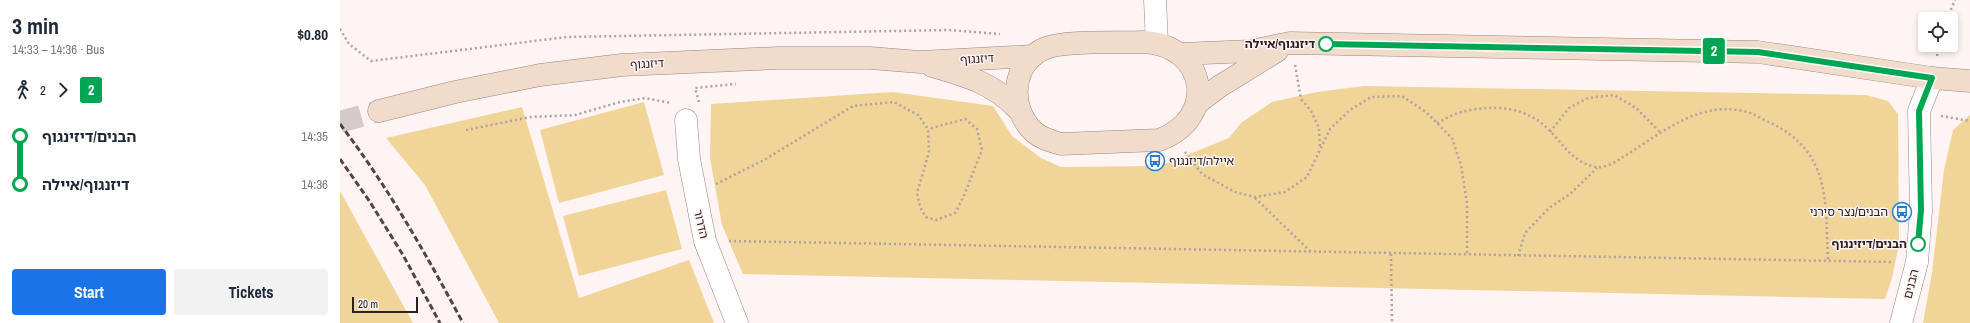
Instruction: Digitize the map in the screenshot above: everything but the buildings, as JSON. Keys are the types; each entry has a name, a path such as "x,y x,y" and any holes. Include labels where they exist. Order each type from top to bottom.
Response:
{"street":[{"path":"1155,0 1157,43"},
{"path":"1157,43 1170,47 1181,54 1190,65 1196,77 1198,90 1196,104 1191,117 1183,128 1172,136 1159,140 1061,144 1047,140 1035,133 1024,122 1018,109 1016,94 1018,80 1024,67 1033,56 1046,48 1060,45 1157,43"},
{"path":"1181,54 1251,51 1290,43 1758,52 1932,78 1970,81"},
{"path":"1196,104 1220,86 1290,43"},
{"name":"דיזנגוף","path":"379,112 455,92 540,75 622,65 778,58 870,58 920,62 1033,56"},
{"name":"דיזנגוף","path":"920,62 985,84 1004,95 1018,109"},
{"name":"הבנים","path":"1901,323 1917,262 1921,210 1919,111 1932,78"},
{"name":"הדרור","path":"692,111 689,159 694,191 705,241 737,323"}],"path":[{"path":"1950,12 1955,0"},
{"path":"340,29 349,44 371,61"},
{"path":"1290,43 1301,99 1311,111 1319,128 1320,148"},
{"path":"466,130 531,117 575,115 620,102 644,98 674,103 692,111 695,88 740,84"},
{"path":"1550,132 1569,108 1588,98 1614,95 1636,108 1662,133"},
{"path":"1172,136 1202,174 1235,192 1255,197 1285,192 1307,177 1330,129 1350,110 1371,97 1402,96 1426,112 1452,138 1461,165 1467,203 1467,255"},
{"path":"694,191 721,182 764,160 853,106 894,102 918,115 928,128 929,152 917,193 920,207 926,217 936,220 955,213 963,198 982,150 978,129 966,119 928,128"},
{"path":"1437,123 1461,112 1492,107 1515,110 1540,122 1572,158 1597,168"},
{"path":"1518,256 1525,232 1549,208 1570,194 1597,168 1612,164 1689,116 1713,109 1747,112 1786,130 1812,156 1825,190 1828,261"},
{"path":"1919,111 1970,121"},
{"path":"1255,197 1311,252"},
{"path":"705,241 1917,262"},
{"path":"1391,254 1392,323"}],"shaded area":[{"path":"1364,86 1866,95 1888,101 1898,114 1899,244 1892,278 1885,299 743,274 722,225 710,158 711,104 893,92 993,106 1012,136 1041,158 1061,167 1160,166 1229,138 1241,123 1272,102 1317,92"},
{"path":"644,102 664,175 559,203 540,130"},
{"path":"522,107 579,298 689,260 714,323 499,323 425,185 386,138"},
{"path":"1970,115 1970,323 1923,323 1932,273 1944,170 1953,130"},
{"path":"666,190 682,249 579,276 563,216"},
{"path":"340,191 413,323 340,323"}],"tunnel":[{"path":"340,122 379,111"}],"railway":[{"path":"340,124 358,148 406,221 463,323"},
{"path":"340,159 370,202 403,255 440,323"}],"bus line":[{"name":"2","path":"1326,44 1758,52 1932,78 1919,111 1921,210 1918,244"}],"place":[{"name":"דיזנגוף/איילה","path":"1326,44"},
{"name":"איילה/דיזנגוף","path":"1155,161"},
{"name":"הבנים/נצר סירני","path":"1902,212"},
{"name":"הבנים/דיזינגוף","path":"1918,244"}]}
